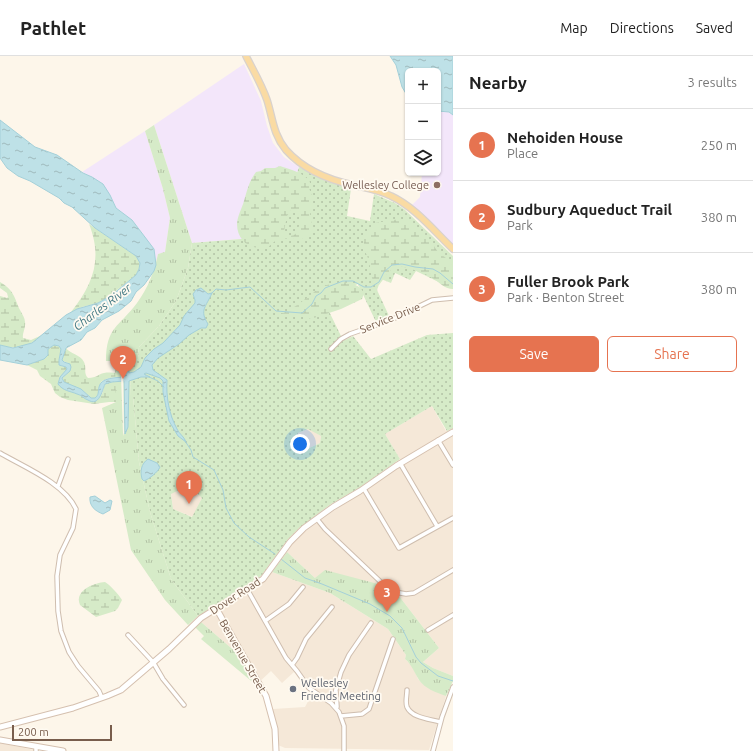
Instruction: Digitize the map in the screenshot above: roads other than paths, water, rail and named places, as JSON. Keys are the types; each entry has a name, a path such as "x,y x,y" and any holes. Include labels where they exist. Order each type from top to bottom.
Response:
{"main road":[{"path":"246,56 267,100 276,134 291,156 308,168 328,178 383,192 397,199 418,215 453,249"}],"street":[{"name":"Service Drive","path":"331,349 341,339 352,333 394,318 432,300 453,298"},
{"name":"Dover Road","path":"0,727 60,712 102,698 124,687 200,619 265,576 294,538 317,519 337,504 364,489 400,463 453,432"},
{"path":"438,440 453,465"},
{"path":"0,453 58,486 70,499 76,509 73,528 60,555 58,566 58,611 63,637 74,660 102,698"},
{"path":"58,486 68,459"},
{"path":"400,463 437,526"},
{"path":"364,489 399,548 453,518"},
{"path":"317,519 325,529 384,586 395,592 406,594 414,593 453,570"},
{"path":"265,621 290,604 303,587"},
{"path":"247,589 284,656 309,688 331,703 338,710"},
{"path":"292,665 305,641 332,607"},
{"name":"Benvenue Street","path":"216,608 264,692 274,727 276,751"},
{"path":"428,630 453,615"},
{"path":"322,697 332,696 336,690 349,655 371,624"},
{"path":"128,634 153,662 165,681 184,705"},
{"path":"341,716 362,714 369,709 393,639"},
{"path":"433,751 440,722 453,687"},
{"path":"336,690 336,703 344,728 344,751"},
{"path":"408,690 407,703 411,712 416,715 440,722"},
{"path":"0,740 36,749 63,751"}],"water":[{"path":"390,56 453,56 453,115 449,112 441,111 441,68 405,68 405,92 402,87 396,65"},
{"name":"Charles River","path":"0,120 35,147 57,155 83,173 103,184 116,208 132,220 154,249 156,265 154,271 144,285 136,292 131,301 119,311 102,320 95,328 87,332 81,340 66,348 62,360 70,364 71,367 70,371 62,378 64,382 81,389 91,398 95,398 98,395 100,384 103,381 124,377 124,355 128,363 129,373 134,372 141,367 145,358 163,343 180,325 184,316 195,303 193,294 196,290 201,288 208,294 212,293 204,308 205,319 208,324 206,328 201,328 189,335 179,344 158,358 152,365 153,370 167,380 167,393 170,411 178,431 186,442 178,436 169,421 163,392 163,381 160,378 146,373 144,374 150,377 141,377 129,381 128,427 125,434 124,381 105,384 100,397 92,402 64,389 58,384 60,377 67,369 66,367 59,365 61,349 59,346 54,345 48,349 48,355 44,359 27,365 0,360 0,345 13,348 32,343 66,315 77,309 98,303 112,295 136,275 140,263 136,256 95,228 72,207 30,181 18,176 7,168 0,158"},
{"path":"148,459 157,463 160,467 153,475 144,481 141,476 141,470 144,463"},
{"path":"95,496 105,503 110,500 112,501 110,510 103,514 95,510 90,503 90,497"}],"waterway":[{"path":"211,294 216,289 226,290 250,287 276,311 302,313 312,304 316,296 325,288 343,281 353,281 364,287 371,287 379,282 384,272 392,265 402,264 433,269 453,284"},
{"path":"149,377 158,381 164,387"},
{"path":"185,441 191,450 193,457 214,470 223,490 226,508 234,523 249,537 275,554"},
{"path":"281,559 305,578 370,604 390,616 402,628 416,657 421,663 438,676 453,681"}],"place":[{"name":"Wellesley College","path":"437,185"},
{"name":"Sudbury Aqueduct Trail","path":"123,379"},
{"name":"Nehoiden House","path":"189,504"},
{"name":"Fuller Brook Park","path":"387,612"},
{"name":"Wellesley Friends Meeting","path":"293,689"}]}
